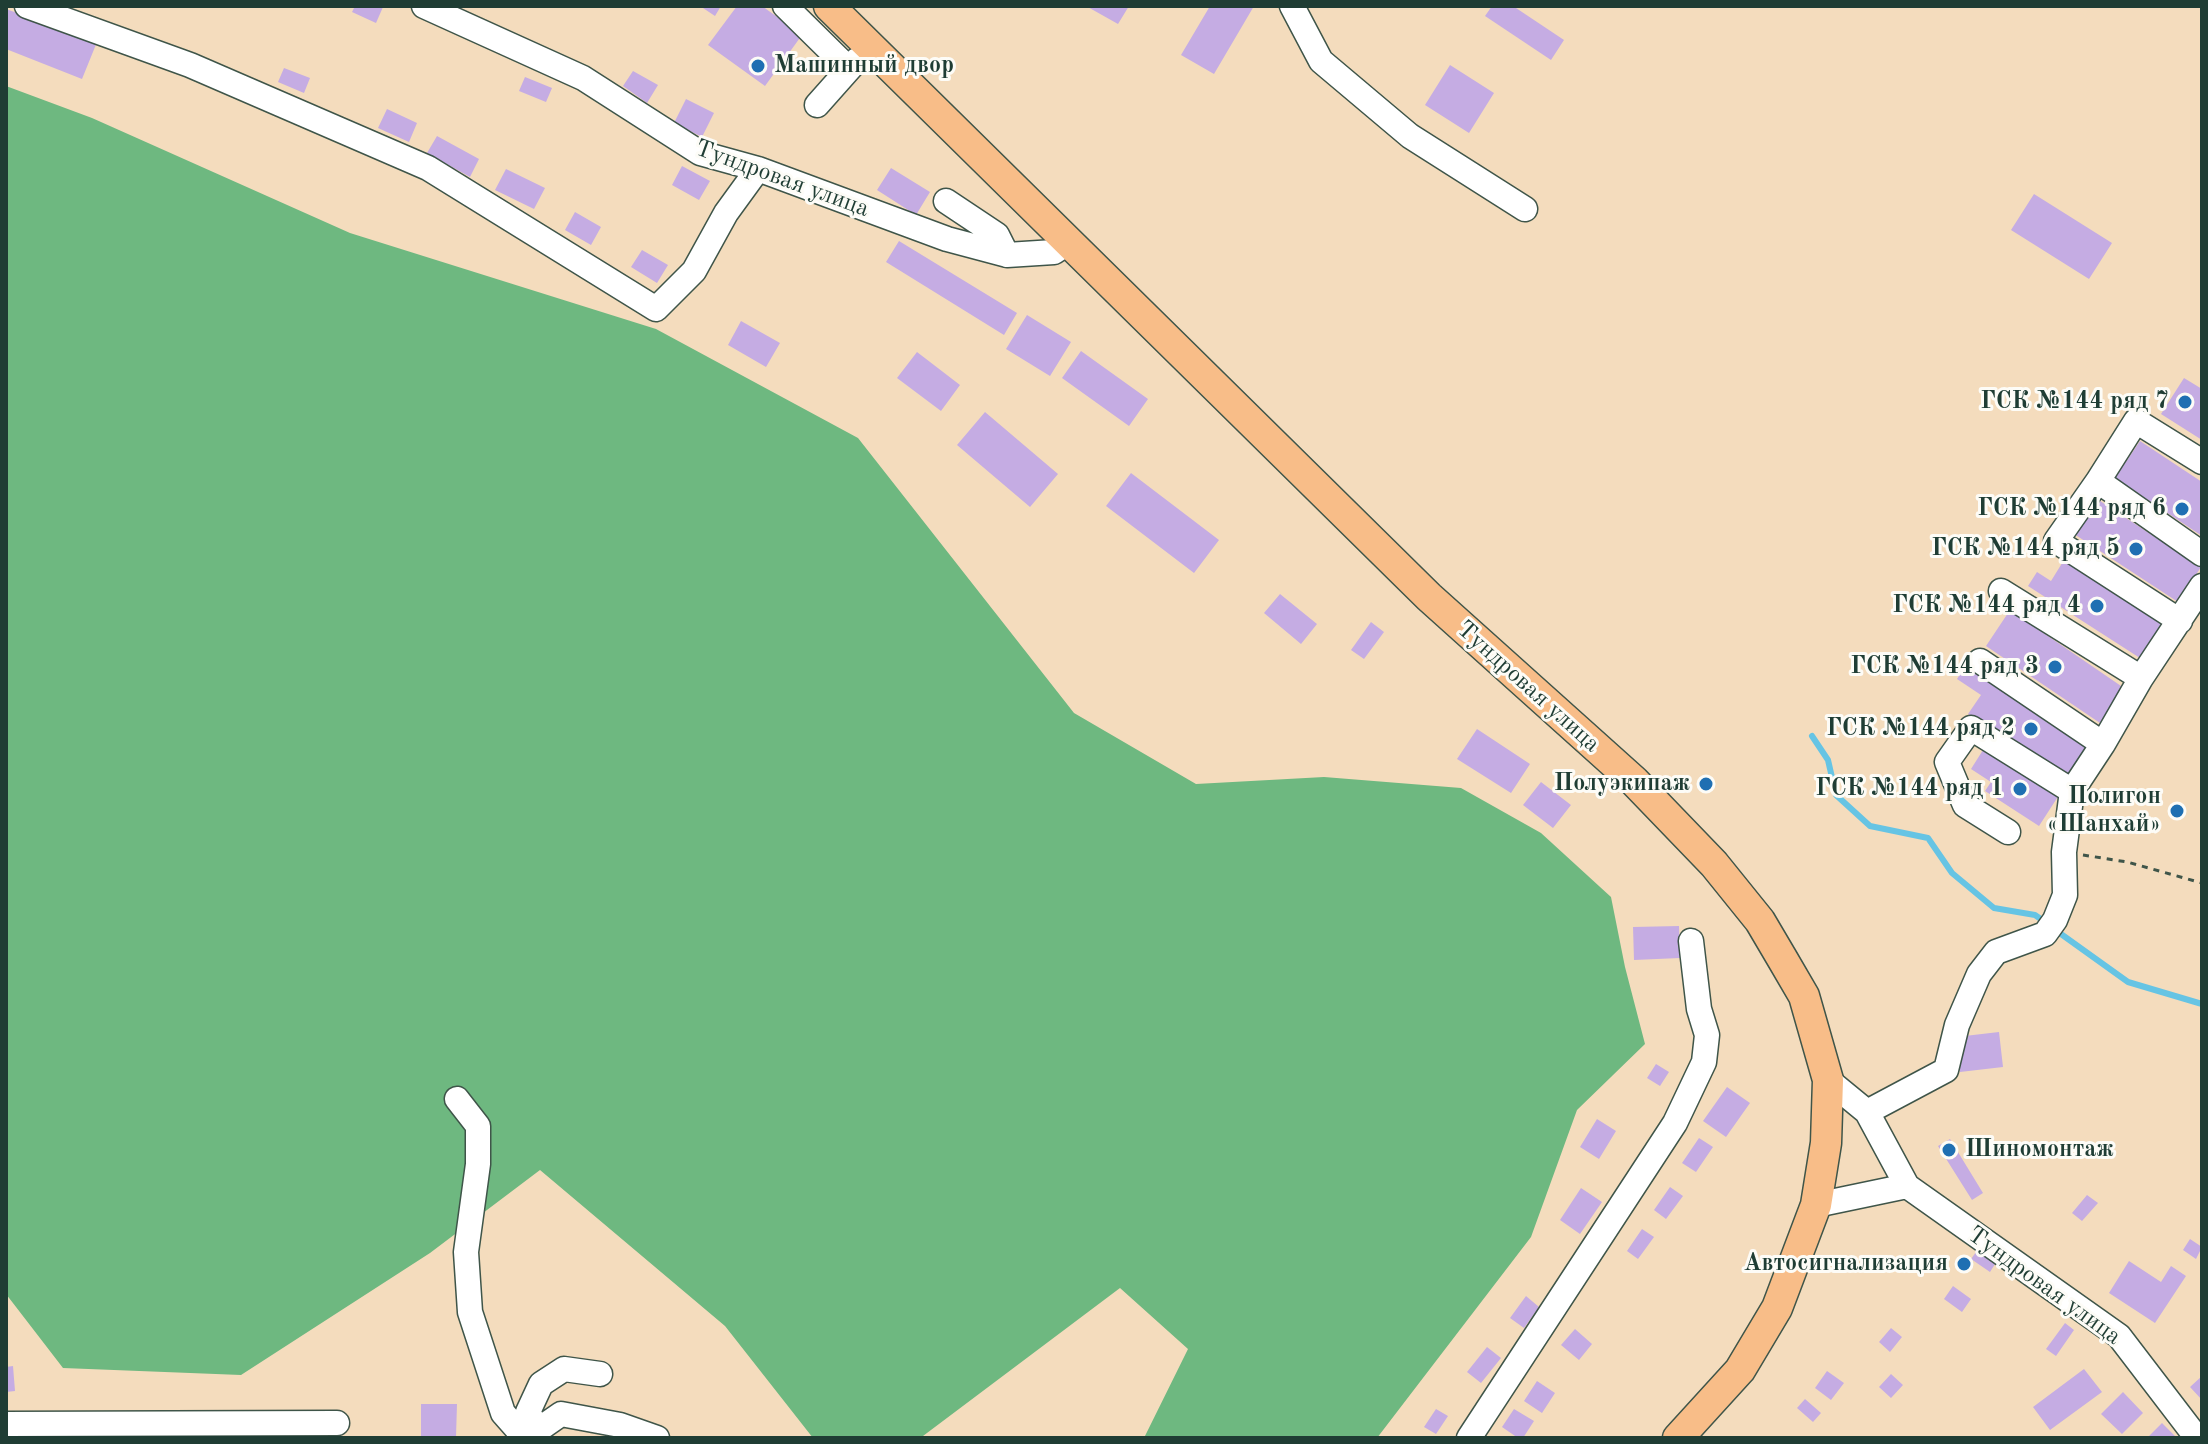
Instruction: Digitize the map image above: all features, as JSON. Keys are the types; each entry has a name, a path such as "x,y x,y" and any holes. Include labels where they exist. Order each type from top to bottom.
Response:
{"main road":[{"name":"Тундровая улица","path":"829,6 1429,597 1634,781 1714,864 1760,921 1804,996 1828,1080"},
{"path":"1678,1438 1740,1370 1777,1308 1816,1205 1826,1143 1828,1080"}],"street":[{"path":"27,6 190,65 428,168 656,309 694,271 726,213 758,169"},
{"name":"Тундровая улица","path":"424,6 583,78 700,153 758,169 947,239 1007,255 1054,252 1069,242"},
{"path":"785,6 848,68"},
{"path":"1292,6 1321,61 1410,136 1525,209"},
{"path":"817,105 848,68 871,47"},
{"path":"946,201 997,235 1007,255"},
{"path":"2180,621 2056,541 2136,421 2202,462"},
{"path":"2098,481 2202,554"},
{"path":"1867,1112 1946,1070 1957,1025 1979,974 1996,952 2050,927 2065,895 2064,852 2072,791 2202,586"},
{"path":"2001,591 2141,678"},
{"path":"1980,661 2103,744"},
{"path":"2008,832 1965,805 1947,762 1971,728 2072,791"},
{"path":"1469,1438 1675,1123 1704,1062 1707,1035 1699,1009 1691,941"},
{"name":"Тундровая улица","path":"1828,1080 1867,1112 1907,1186 2119,1336 2197,1438"},
{"path":"457,1099 478,1126 478,1164 466,1252 470,1312 503,1413 533,1435"},
{"path":"1816,1205 1907,1186"},
{"path":"533,1435 528,1412 541,1384 564,1369 600,1374"},
{"path":"533,1435 561,1414 620,1425 657,1438"},
{"path":"6,1424 337,1423"}],"path":[{"path":"2064,852 2127,862 2202,883"}],"green space":[{"path":"6,86 92,118 350,233 656,329 858,438 1074,713 1196,784 1324,777 1461,788 1541,833 1611,897 1645,1044 1577,1110 1531,1237 1377,1438 1144,1438 1188,1349 1120,1288 923,1436 813,1438 725,1326 540,1170 430,1253 241,1375 63,1368 6,1294"}],"building":[{"path":"355,6 383,7 376,23 352,12"},
{"path":"700,6 721,6 715,16"},
{"name":"Машинный двор","path":"737,6 762,6 802,35 765,86 708,45"},
{"path":"1086,6 1129,6 1118,24"},
{"path":"1210,6 1254,6 1214,74 1181,55"},
{"path":"1492,6 1513,6 1564,40 1551,60 1485,16"},
{"path":"6,9 97,42 82,79 6,49"},
{"path":"1450,65 1494,93 1469,133 1425,105"},
{"path":"284,68 310,78 304,93 278,82"},
{"path":"633,71 658,85 647,103 623,86"},
{"path":"525,77 552,88 546,102 519,91"},
{"path":"686,99 714,113 702,137 674,123"},
{"path":"387,109 417,123 409,142 378,128"},
{"path":"437,136 479,159 470,177 427,153"},
{"path":"682,166 710,181 699,200 672,185"},
{"path":"891,168 930,192 916,215 877,190"},
{"path":"506,169 545,188 534,209 495,190"},
{"path":"2034,194 2112,243 2089,279 2011,230"},
{"path":"575,212 601,227 591,245 565,230"},
{"path":"899,241 1017,313 1004,335 886,262"},
{"path":"642,250 668,265 657,283 631,267"},
{"path":"1027,315 1071,342 1050,376 1006,349"},
{"path":"741,321 780,343 766,367 728,345"},
{"path":"1081,351 1148,399 1129,426 1062,378"},
{"path":"917,352 960,385 941,411 897,378"},
{"name":"ГСК №144 ряд 7","path":"2184,378 2202,389 2202,440 2161,414"},
{"path":"985,412 1058,474 1030,507 957,445"},
{"name":"ГСК №144 ряд 6","path":"2140,441 2202,482 2202,536 2115,478"},
{"path":"1131,473 1219,540 1194,573 1106,506"},
{"name":"ГСК №144 ряд 5","path":"2094,497 2201,567 2178,602 2071,532"},
{"name":"ГСК №144 ряд 4","path":"2064,560 2166,626 2143,660 2028,586 2037,572 2051,581"},
{"path":"1280,594 1317,624 1301,644 1264,613"},
{"name":"ГСК №144 ряд 3","path":"2010,610 2124,688 2100,723 1986,646"},
{"path":"1371,622 1384,632 1364,659 1351,650"},
{"name":"ГСК №144 ряд 2","path":"1966,665 2093,744 2071,779 1968,714 1981,695 1957,679"},
{"path":"1477,729 1530,764 1511,793 1457,759"},
{"name":"ГСК №144 ряд 1","path":"1983,750 2004,764 2008,758 2061,792 2039,826 1985,791 1991,782 1971,769"},
{"path":"1541,782 1571,805 1553,828 1523,805"},
{"path":"1679,926 1680,958 1634,960 1633,927"},
{"path":"1999,1032 2003,1067 1960,1072 1956,1037"},
{"path":"1656,1064 1669,1072 1660,1086 1647,1078"},
{"path":"1727,1087 1750,1103 1726,1137 1703,1121"},
{"path":"1597,1119 1616,1131 1599,1159 1580,1147"},
{"path":"1699,1138 1713,1147 1696,1172 1682,1163"},
{"path":"1950,1139 1983,1193 1972,1200 1938,1146"},
{"path":"1670,1187 1683,1196 1666,1219 1654,1210"},
{"path":"1581,1188 1602,1202 1580,1234 1560,1220"},
{"path":"2087,1195 2098,1203 2082,1221 2072,1213"},
{"path":"1642,1229 1654,1237 1638,1259 1627,1251"},
{"path":"2190,1239 2202,1247 2196,1259 2183,1250"},
{"path":"1979,1248 1997,1261 1990,1272 1971,1259"},
{"path":"2129,1261 2161,1282 2171,1266 2186,1276 2155,1323 2109,1293"},
{"path":"1953,1286 1971,1299 1962,1312 1944,1299"},
{"path":"1526,1296 1539,1307 1524,1328 1510,1318"},
{"path":"2065,1323 2074,1330 2056,1356 2046,1349"},
{"path":"1891,1328 1902,1337 1890,1352 1879,1342"},
{"path":"1575,1329 1592,1344 1579,1360 1561,1345"},
{"path":"1487,1347 1501,1358 1481,1383 1467,1372"},
{"path":"13,1366 15,1391 6,1392 6,1367"},
{"path":"2084,1369 2102,1392 2050,1430 2033,1407"},
{"path":"1827,1371 1844,1383 1831,1400 1815,1388"},
{"path":"1891,1374 1903,1385 1891,1398 1879,1387"},
{"path":"2202,1376 2202,1400 2190,1387"},
{"path":"1537,1381 1555,1393 1542,1413 1524,1401"},
{"path":"2123,1392 2143,1413 2122,1434 2101,1414"},
{"path":"1805,1399 1821,1413 1813,1422 1797,1408"},
{"path":"421,1404 457,1404 456,1437 421,1437"},
{"path":"1436,1409 1448,1416 1436,1434 1424,1427"},
{"path":"1514,1409 1534,1421 1523,1438 1502,1427"},
{"path":"2162,1423 2177,1438 2147,1438"}],"waterway":[{"path":"1812,736 1828,760 1836,795 1870,826 1928,838 1952,873 1994,908 2035,915 2045,922"},
{"path":"2054,929 2128,982 2202,1004"}],"place":[{"name":"Машинный двор","path":"758,66"},
{"name":"ГСК №144 ряд 7","path":"2185,402"},
{"name":"ГСК №144 ряд 6","path":"2182,509"},
{"name":"ГСК №144 ряд 5","path":"2136,549"},
{"name":"ГСК №144 ряд 4","path":"2097,606"},
{"name":"ГСК №144 ряд 3","path":"2055,667"},
{"name":"ГСК №144 ряд 2","path":"2031,729"},
{"name":"Полуэкипаж","path":"1706,784"},
{"name":"ГСК №144 ряд 1","path":"2020,789"},
{"name":"Полигон «Шанхай»","path":"2177,811"},
{"name":"Шиномонтаж","path":"1949,1150"},
{"name":"Автосигнализация","path":"1964,1264"}]}
